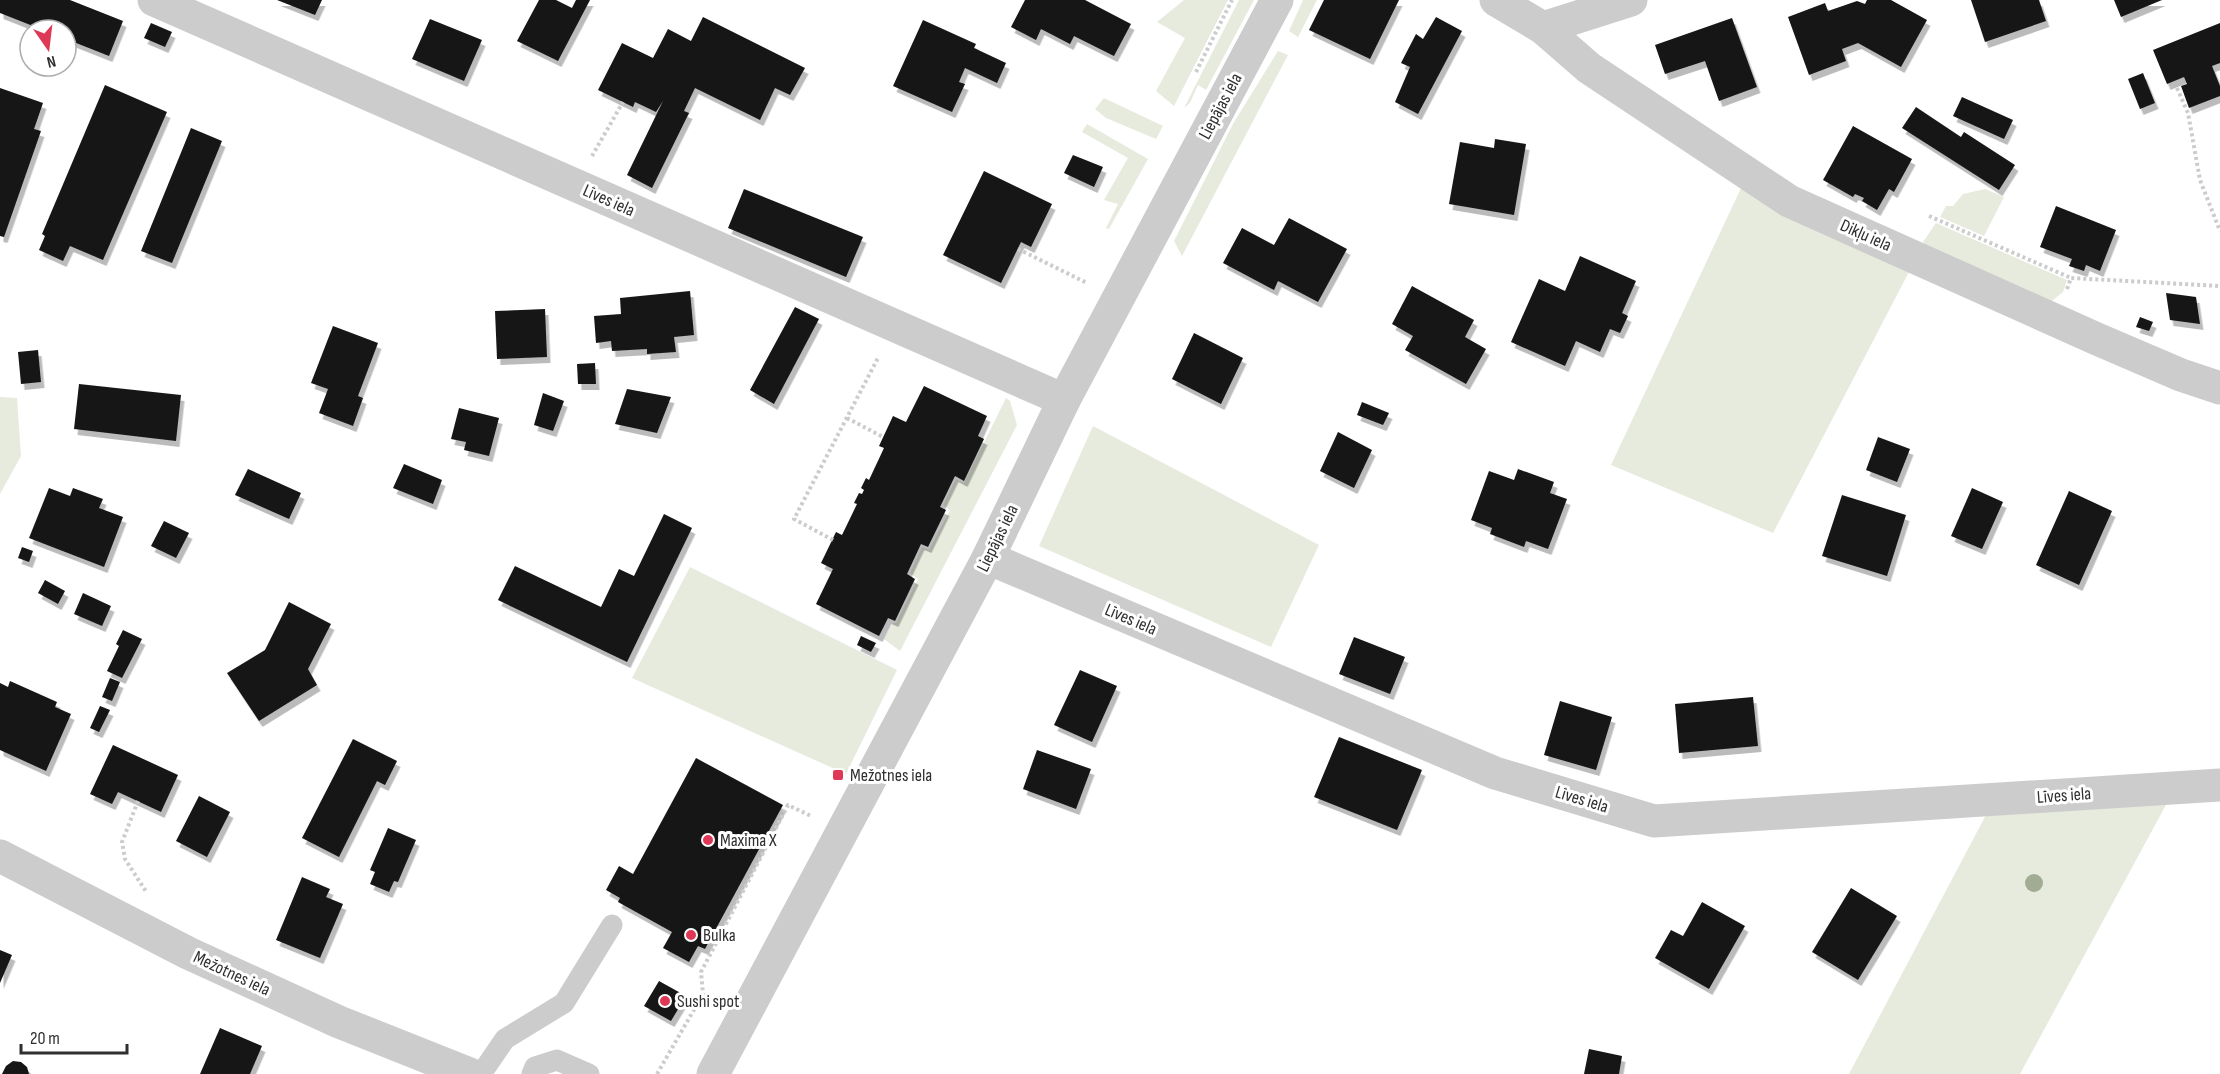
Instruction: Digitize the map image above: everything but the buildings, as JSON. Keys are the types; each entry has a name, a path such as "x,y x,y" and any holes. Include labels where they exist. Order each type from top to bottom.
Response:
{"street":[{"name":"Līves iela","path":"154,0 1064,400"},
{"name":"Liepājas iela","path":"713,1074 988,558 1064,400 1277,0"},
{"name":"Dikļu iela","path":"1496,0 1543,28 1589,68 1789,201 2181,375 2220,388"},
{"path":"1543,28 1631,0"},
{"name":"Līves iela","path":"988,558 1496,773 1654,821 2220,785"},
{"name":"Mežotnes iela","path":"0,856 188,953 339,1022 470,1074"}],"lane":[{"path":"481,1074 505,1039 564,1003 612,925"},
{"path":"532,1074 536,1067 557,1060 589,1074"}],"path":[{"path":"1195,74 1232,0"},
{"path":"2177,88 2188,113 2200,180 2220,231"},
{"path":"576,185 623,102"},
{"path":"1929,216 2071,278 2220,286"},
{"path":"1018,249 1089,284 1084,294"},
{"path":"2055,320 2071,278"},
{"path":"833,540 794,519 894,326"},
{"path":"847,418 883,437"},
{"path":"138,801 122,842 124,859 149,897"},
{"path":"657,1074 703,994 701,972 788,805 816,819"}],"shaded area":[{"path":"1184,0 1228,0 1174,106 1156,91 1185,38 1157,22"},
{"path":"1239,0 1254,0 1206,90 1198,85 1190,103 1184,108"},
{"path":"1303,0 1317,0 1298,37 1289,31"},
{"path":"1278,51 1288,55 1182,256 1174,241 1234,122"},
{"path":"1104,98 1163,126 1156,139 1106,118 1095,109"},
{"path":"1087,124 1148,159 1109,229 1106,228 1118,204 1104,200 1128,158 1082,132"},
{"path":"1742,186 1910,270 1773,533 1611,465"},
{"path":"1985,189 2004,197 1984,236 1940,217 1946,206 1953,206 1963,194"},
{"path":"1936,223 2067,280 2063,292 2052,301 1925,245 1923,242"},
{"path":"0,397 17,398 21,456 0,494"},
{"path":"1006,398 1010,401 1017,425 900,651 884,639 893,623 896,623 918,579 910,573 922,547 929,550 950,510 943,505 956,479 964,483"},
{"path":"1093,426 1319,545 1271,647 1039,546"},
{"path":"690,567 897,670 846,774 632,678"},
{"path":"2167,803 2020,1074 1849,1074 1987,813"}],"place":[{"name":"Mežotnes iela","path":"838,775"},
{"name":"Maxima X","path":"708,840"},
{"name":"Bulka","path":"691,935"},
{"name":"Sushi spot","path":"665,1001"}]}
